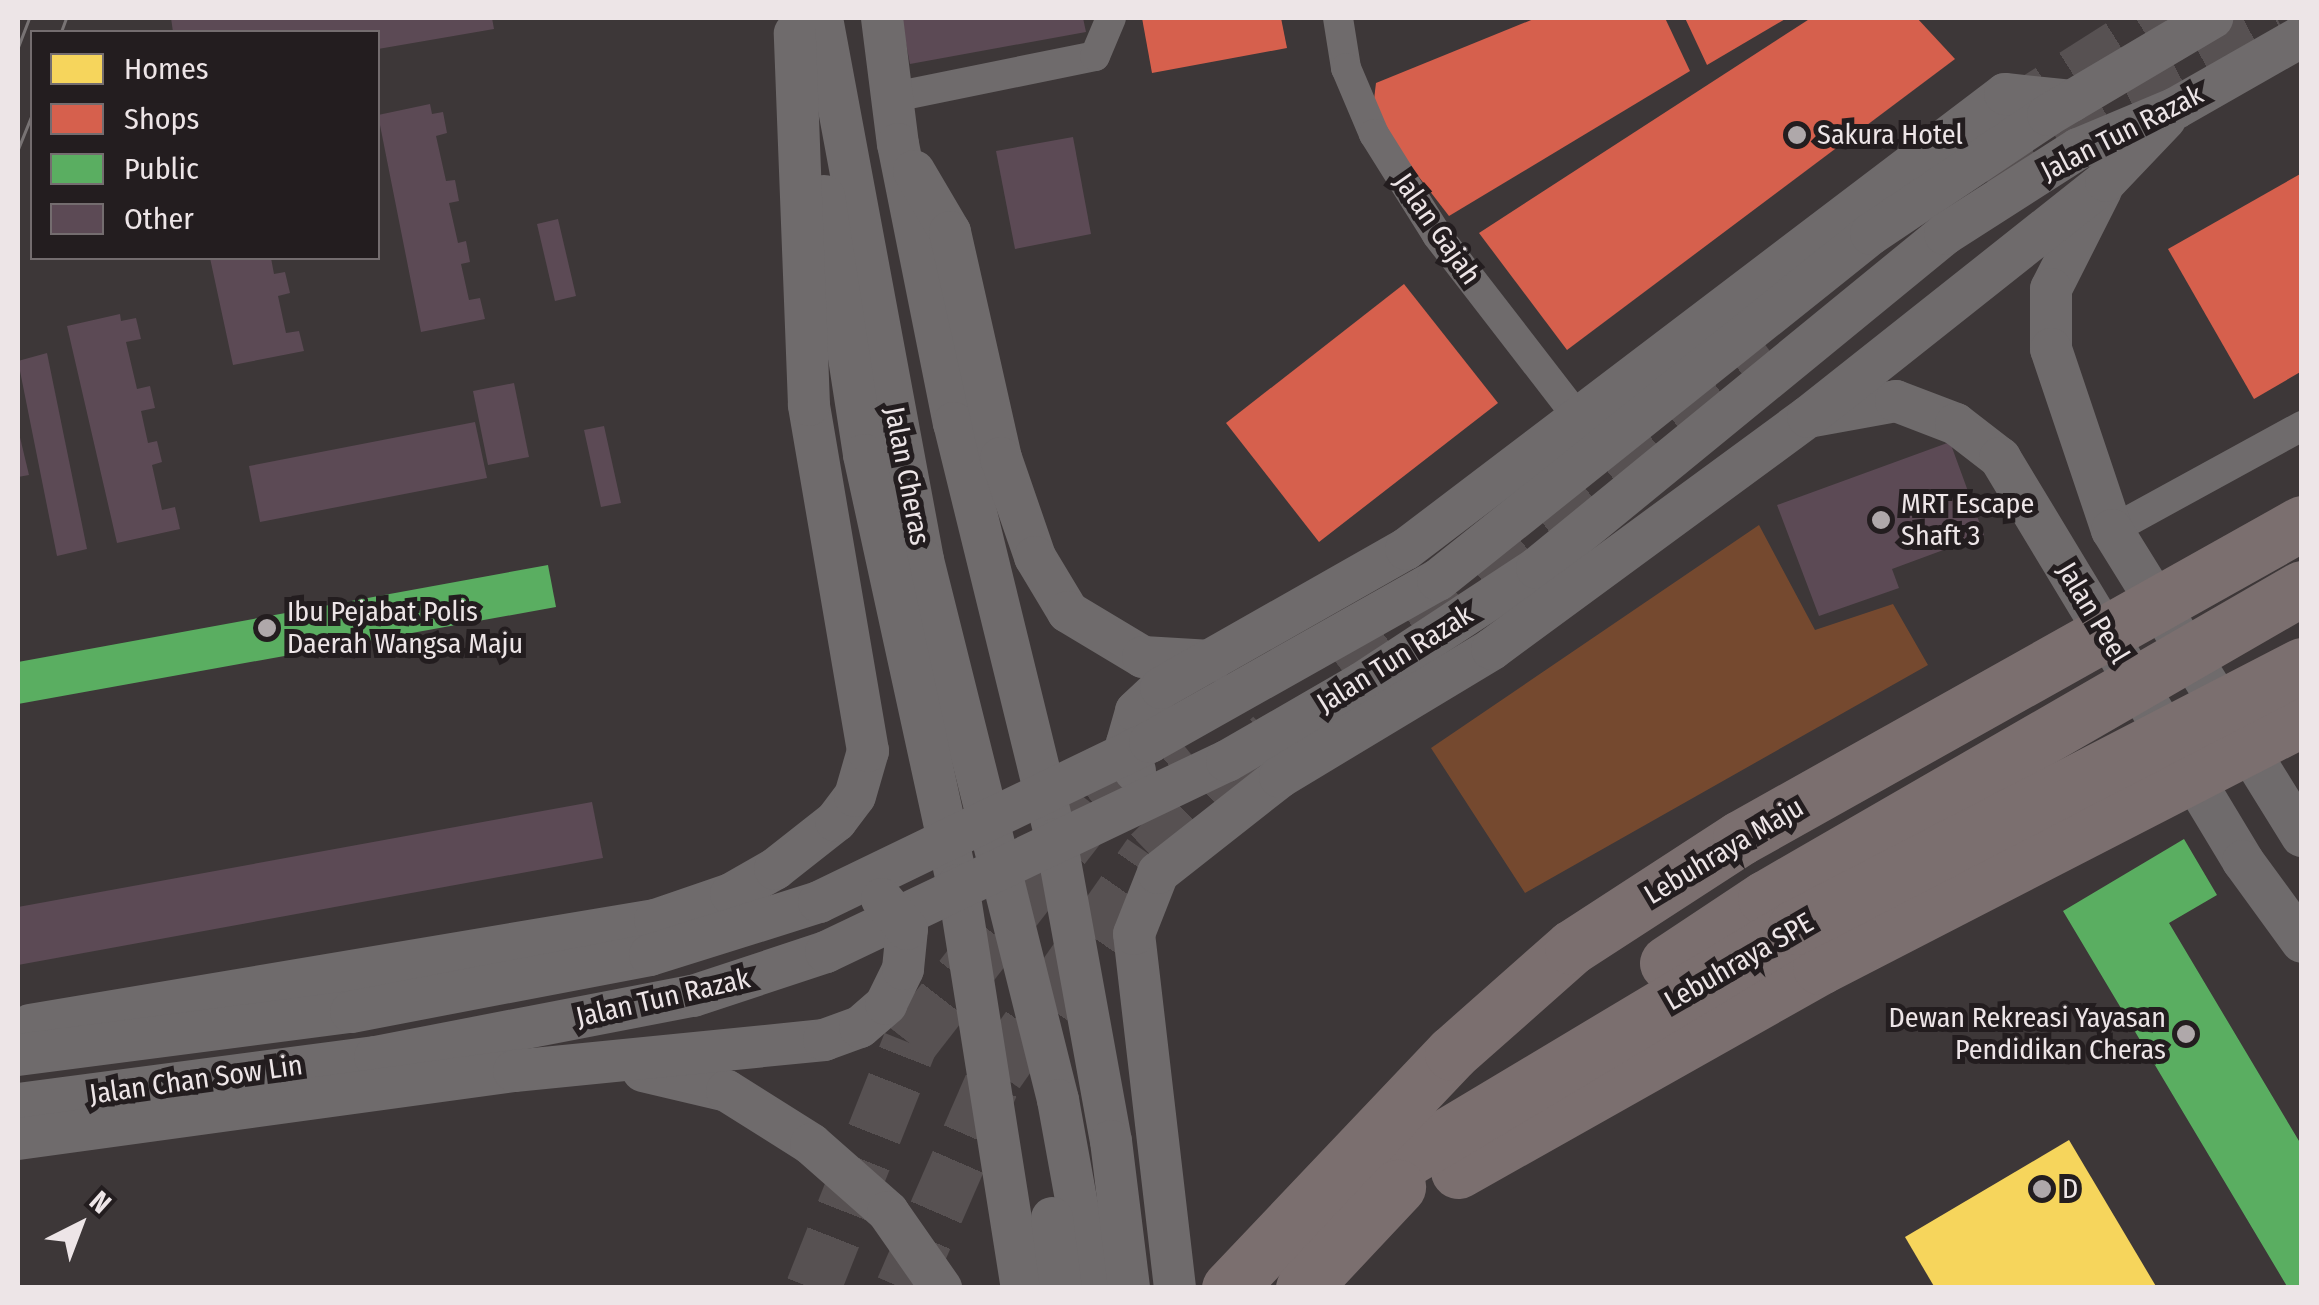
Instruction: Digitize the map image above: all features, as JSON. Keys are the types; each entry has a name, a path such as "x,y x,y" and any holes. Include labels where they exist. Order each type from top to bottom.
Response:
{"highway":[{"name":"Lebuhraya Maju","path":"1229,1288 1452,1053 1572,947 1740,838 2302,523"},
{"path":"1303,1288 1478,1106 1587,1016 1765,898 2302,588"},
{"name":"Lebuhraya SPE","path":"1192,1288 1795,927 2302,666"},
{"name":"Lebuhraya SPE","path":"1253,1288 1820,966 2302,719"}],"street":[{"path":"882,18 898,144 954,423 1056,840 1111,1141 1129,1288"},
{"path":"894,96 1095,56 1111,18"},
{"name":"Jalan Gajah","path":"1338,18 1346,68 1374,134 1437,235 1579,419"},
{"name":"Jalan Tun Razak","path":"350,1012 650,955 738,931 819,902 1349,636 1438,580 1871,234 2060,108 2212,18"},
{"path":"803,22 864,455 958,886 1022,1288"},
{"path":"730,894 836,821 855,796 868,751 809,405 803,22"},
{"name":"Jalan Cheras","path":"803,22 923,560 1058,1100 1092,1288"},
{"name":"Jalan Tun Razak","path":"375,1056 710,991 826,952 1227,760 1362,682 1537,568 1945,234 2078,149 2176,108 2302,36"},
{"path":"1280,777 1220,803 1183,808 1138,779 1127,743 1136,711 1161,688 1406,549 2004,94 2060,108"},
{"path":"1176,1288 1134,934 1158,873 1280,777 1492,649 1808,416 2106,181 2176,108"},
{"path":"898,144 950,232 1001,458 1036,557 1068,612 1143,657 1210,661"},
{"path":"2106,181 2051,289 2051,350 2112,530 2300,832 2243,861"},
{"name":"Jalan Peel","path":"1808,416 1896,402 1956,424 2000,458 2243,861 2302,942"},
{"path":"2112,530 2302,426"},
{"path":"18,1029 538,943 655,920 730,894 841,878 872,886 907,929 903,969 886,1004 860,1027 824,1040 514,1071 18,1139"},
{"name":"Jalan Cheras","path":"1017,930 1061,1288"},
{"name":"Jalan Chan Sow Lin","path":"18,1054 350,1012"},
{"name":"Jalan Chan Sow Lin","path":"18,1104 375,1056"},
{"path":"614,1064 727,1091 812,1144 888,1212 940,1288"}],"shaded area":[{"path":"1759,525 1815,630 1893,604 1928,665 1525,893 1431,748"}],"building: Homes":[{"name":"D","path":"2069,1140 2157,1288 1935,1288 1905,1237"}],"building: Shops":[{"path":"1142,18 1281,18 1287,48 1152,73"},
{"path":"1536,18 1665,18 1690,71 1449,216 1372,116 1376,83"},
{"path":"1685,18 1787,18 1707,65"},
{"path":"1811,18 1917,18 1955,59 1567,350 1479,233"},
{"path":"2302,173 2302,371 2254,399 2168,249"},
{"path":"1404,284 1498,403 1319,542 1226,423"}],"building: Public":[{"path":"548,565 556,607 18,704 18,662"},
{"name":"Dewan Rekreasi Yayasan Pendidikan Cheras","path":"2184,839 2217,895 2169,923 2302,1146 2302,1288 2288,1288 2063,911"}],"building: Other":[{"path":"171,18 492,18 494,29 380,49 380,30 173,30"},
{"path":"901,18 1083,18 1086,32 910,64"},
{"path":"430,104 432,114 443,112 447,133 436,136 446,181 455,180 459,201 449,203 458,243 466,241 470,262 461,264 469,300 480,298 485,319 421,332 380,115"},
{"path":"1073,137 1091,234 1015,249 996,151"},
{"path":"558,219 576,296 555,301 537,224"},
{"path":"210,260 271,260 274,274 285,272 290,293 278,296 286,333 299,331 304,351 233,365"},
{"path":"120,314 121,321 136,318 141,339 126,342 137,389 150,386 155,408 141,411 148,443 157,441 162,462 152,465 162,510 175,507 180,529 117,543 67,326"},
{"path":"47,353 87,549 57,556 18,361"},
{"path":"514,383 529,457 488,465 473,391"},
{"path":"475,422 487,478 260,522 249,466"},
{"path":"604,426 621,503 601,507 584,430"},
{"path":"18,429 29,475 18,477"},
{"name":"MRT Escape Shaft 3","path":"1950,442 1984,535 1892,569 1899,588 1819,616 1777,505"},
{"path":"592,802 603,858 18,965 18,907"}],"tunnel":[{"path":"2004,120 2165,18"},
{"path":"1991,186 2056,137 2277,18"},
{"path":"1345,674 1771,352"},
{"path":"903,1288 997,1072 1150,854 1272,736"},
{"path":"813,1288 910,1043 1095,805 1179,738"}],"tram line":[{"path":"18,47 29,18"},
{"path":"62,30 66,18"},
{"path":"18,149 30,120"}],"place":[{"name":"Sakura Hotel","path":"1797,135"},
{"name":"MRT Escape Shaft 3","path":"1881,520"},
{"name":"Ibu Pejabat Polis Daerah Wangsa Maju","path":"267,628"},
{"name":"Dewan Rekreasi Yayasan Pendidikan Cheras","path":"2186,1034"},
{"name":"D","path":"2042,1189"}]}
